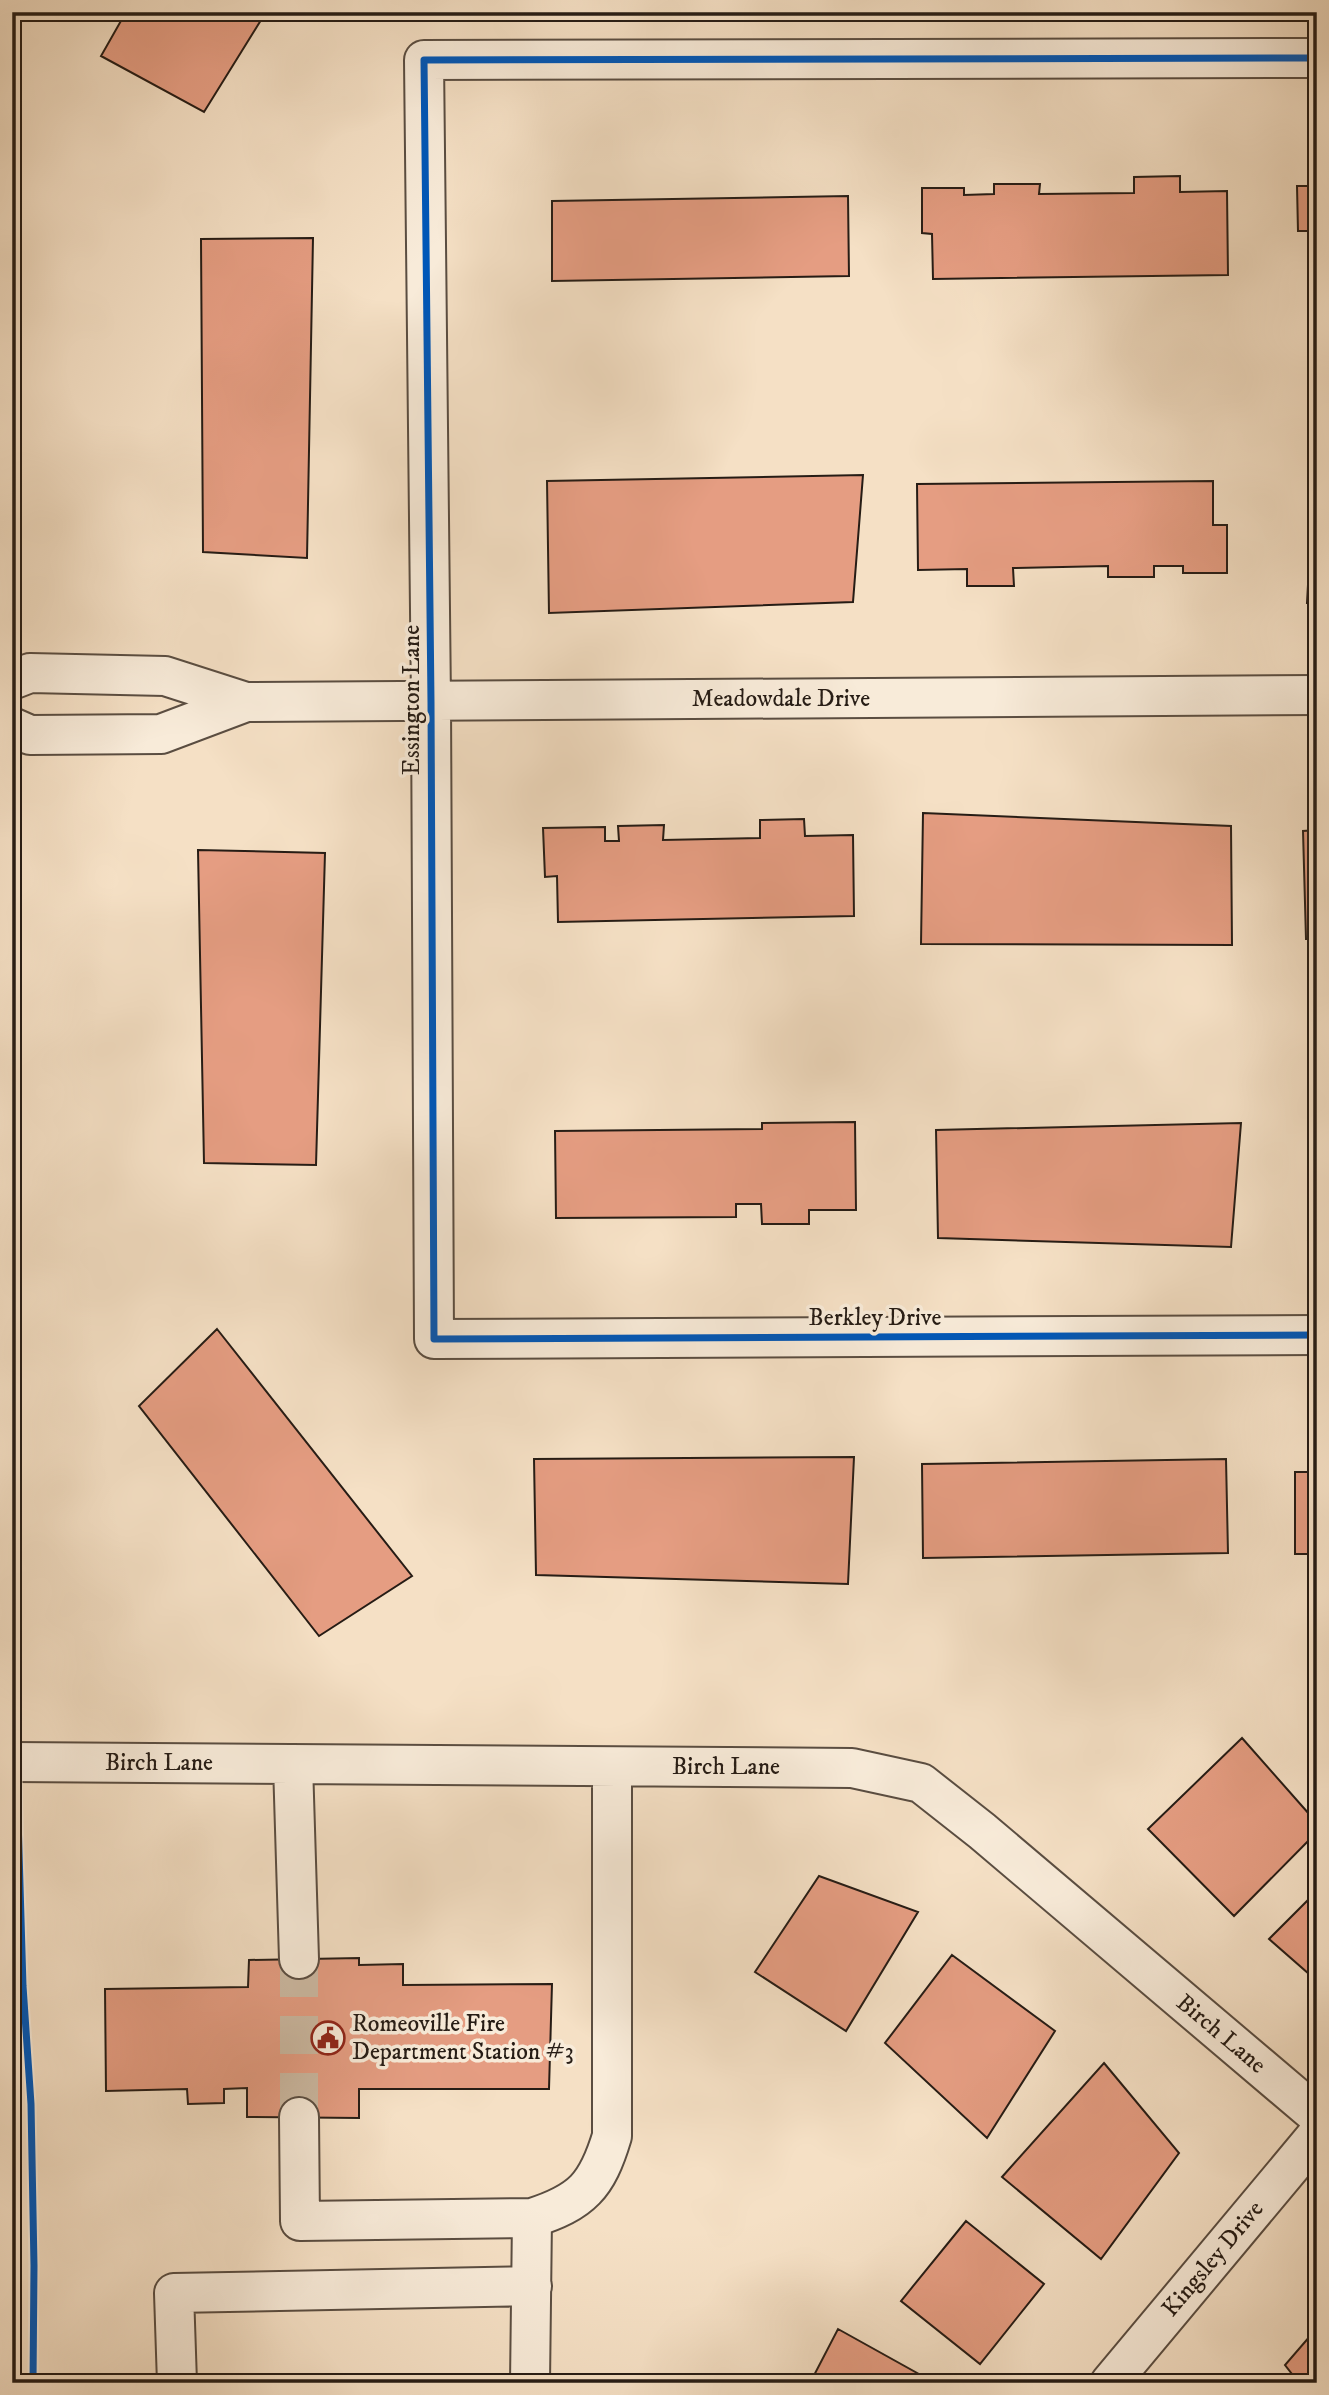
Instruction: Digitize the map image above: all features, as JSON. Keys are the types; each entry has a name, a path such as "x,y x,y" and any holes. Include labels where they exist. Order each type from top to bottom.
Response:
{"street":[{"name":"Essington Lane","path":"434,1339 424,60 1317,58"},
{"name":"Meadowdale Drive","path":"12,680 30,673 165,676 246,702 1317,695"},
{"name":"Meadowdale Drive","path":"12,727 30,736 161,734 246,702"},
{"name":"Berkley Drive","path":"434,1339 1317,1335"},
{"name":"Birch Lane","path":"12,1762 852,1768 921,1783 1317,2115"},
{"path":"293,1764 299,1959"},
{"path":"299,2117 300,2221 532,2218 561,2208 586,2190 603,2165 612,2136 612,1767"},
{"name":"Kingsley Drive","path":"1110,2383 1317,2135"},
{"path":"530,2383 532,2218"},
{"path":"177,2383 174,2293 532,2286"}],"building":[{"path":"126,12 266,12 204,112 101,56"},
{"path":"1180,176 1180,192 1227,191 1228,275 933,279 932,234 922,233 922,188 964,188 964,195 994,194 994,184 1040,184 1039,194 1134,193 1134,177"},
{"path":"1297,186 1317,186 1317,276 1309,276 1308,231 1298,231"},
{"path":"848,196 849,276 552,281 552,201"},
{"path":"313,238 307,558 203,552 201,239"},
{"path":"863,475 853,602 549,613 547,481"},
{"path":"1314,476 1317,476 1317,603 1307,603"},
{"path":"1213,481 1213,525 1227,525 1227,573 1183,573 1183,566 1154,566 1154,577 1108,577 1108,566 1013,568 1014,586 967,586 967,569 918,570 917,484"},
{"path":"923,813 1231,826 1232,945 921,944"},
{"path":"804,819 805,836 853,835 854,916 558,922 557,876 545,877 543,828 605,827 605,841 619,841 618,826 664,825 663,840 760,838 760,820"},
{"path":"1317,830 1317,939 1306,939 1303,831"},
{"path":"198,850 325,853 316,1165 204,1163"},
{"path":"855,1122 856,1210 809,1210 809,1224 762,1224 761,1204 736,1204 736,1217 556,1218 555,1131 762,1129 762,1123"},
{"path":"1241,1123 1231,1247 938,1238 936,1130"},
{"path":"1310,1125 1317,1125 1317,1240 1308,1240"},
{"path":"217,1329 412,1576 319,1636 139,1406"},
{"path":"854,1457 848,1584 536,1575 534,1459"},
{"path":"1226,1459 1228,1553 923,1558 922,1464"},
{"path":"1295,1472 1317,1472 1317,1554 1295,1554"},
{"path":"1242,1738 1317,1823 1317,1832 1234,1916 1148,1829"},
{"path":"819,1876 918,1912 846,2031 755,1972"},
{"path":"1317,1891 1317,1981 1269,1939"},
{"path":"952,1955 1055,2031 987,2138 885,2043"},
{"name":"Romeoville Fire Department Station #3","path":"359,1958 359,1965 403,1964 403,1985 552,1984 549,2089 359,2089 359,2118 247,2117 247,2088 224,2089 224,2103 188,2104 187,2089 106,2091 105,1989 248,1987 249,1960"},
{"path":"1104,2063 1179,2153 1101,2259 1002,2177"},
{"path":"966,2221 1044,2284 980,2364 901,2301"},
{"path":"1317,2328 1317,2383 1299,2383 1285,2365"},
{"path":"838,2329 935,2383 810,2383"}],"tunnel":[{"path":"299,1959 299,2117"}],"cycle path":[{"path":"1317,58 424,60 434,1339 1317,1335"},
{"path":"12,1615 23,1986 31,2104 33,2383"}],"place":[{"name":"Romeoville Fire Department Station #3","path":"328,2038"}]}
